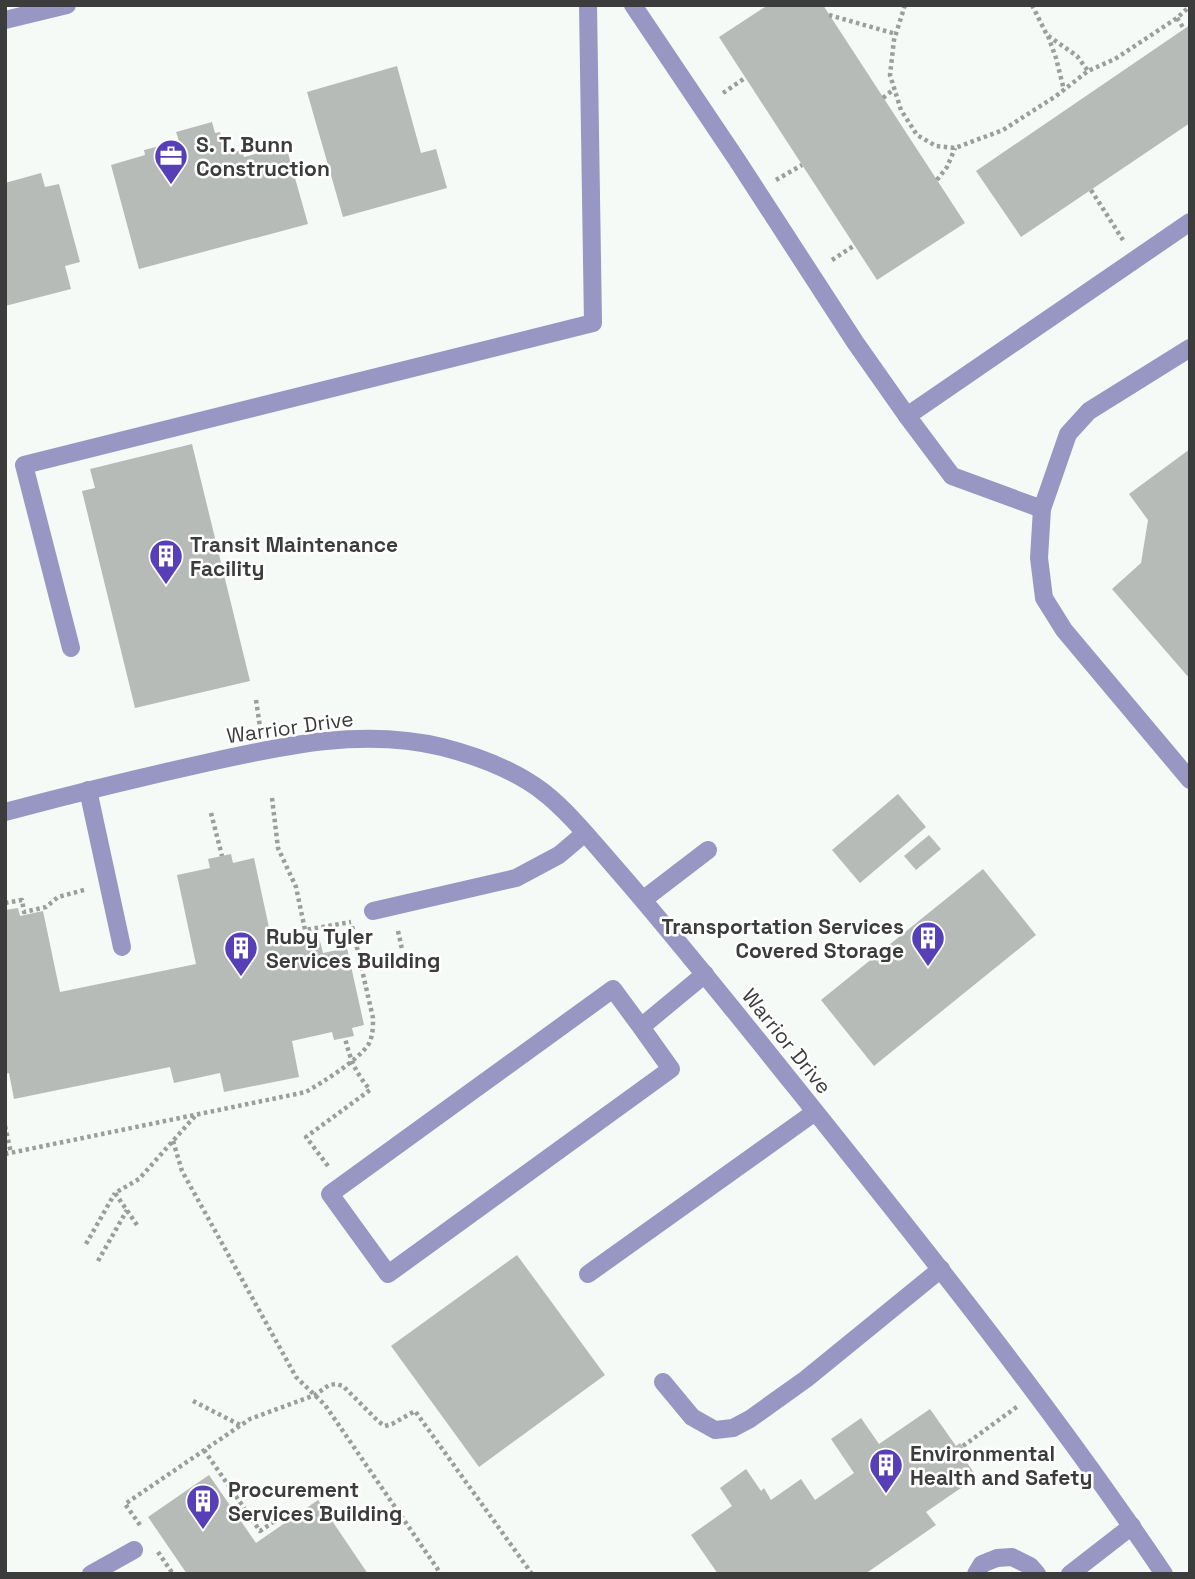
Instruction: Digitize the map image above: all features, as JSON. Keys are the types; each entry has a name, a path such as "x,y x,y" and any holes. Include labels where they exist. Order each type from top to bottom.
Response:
{"street":[{"path":"5,20 67,5"},
{"path":"71,648 24,465 593,323 588,5"},
{"path":"633,5 855,342 953,476 1042,509"},
{"path":"907,416 1190,222"},
{"path":"1190,348 1089,411 1068,433 1042,509 1039,558 1044,598 1064,630 1190,780"},
{"name":"Warrior Drive","path":"5,812 132,779 264,750 325,740 364,738 402,740 477,757 510,771 542,791 585,833 644,900 941,1269 1132,1526 1164,1574"},
{"path":"88,790 122,947"},
{"path":"373,911 516,877 559,855 585,833"},
{"path":"644,900 708,850"},
{"path":"641,1027 705,974"},
{"path":"613,989 641,1027 671,1069 388,1273 330,1194 613,989"},
{"path":"587,1275 815,1112"},
{"path":"663,1382 692,1417 715,1430 733,1428 806,1379 941,1269"},
{"path":"1070,1574 1132,1526"},
{"path":"91,1574 134,1550"},
{"path":"976,1574 982,1564 997,1558 1012,1557 1031,1566 1037,1574"}],"path":[{"path":"905,5 896,34 890,75 901,110 917,135 936,145 955,148 1003,130 1088,71 1115,59 1177,18 1190,6"},
{"path":"1032,5 1056,58 1064,90"},
{"path":"829,15 896,34"},
{"path":"1177,18 1184,29"},
{"path":"1047,35 1077,56 1088,71"},
{"path":"883,98 894,89"},
{"path":"937,180 947,167 955,148"},
{"path":"1091,190 1135,258"},
{"path":"256,700 261,731"},
{"path":"272,798 278,848 296,887 305,930 362,919 373,911"},
{"path":"211,813 222,856"},
{"path":"5,903 22,900 24,912 46,907 65,894 109,885"},
{"path":"5,1126 8,1153 306,1091 324,1081 368,1045 372,1033 373,1018 351,922"},
{"path":"316,1149 306,1137 370,1090 351,1061 345,1038"},
{"path":"86,1244 116,1193 139,1179 196,1114"},
{"path":"173,1141 182,1171 296,1377 326,1405 440,1574"},
{"path":"116,1193 136,1225"},
{"path":"98,1261 127,1210"},
{"path":"146,1534 125,1504 250,1419 315,1395 329,1385 336,1384 343,1386 385,1426 415,1411 532,1574"},
{"path":"963,1446 1035,1394"},
{"path":"193,1401 241,1425"},
{"path":"205,1450 260,1531 285,1514 289,1520"},
{"path":"153,1544 173,1574"}],"building":[{"path":"768,5 823,5 965,223 877,280 719,37"},
{"path":"1190,25 1190,123 1021,237 976,171"},
{"path":"397,66 421,153 436,149 447,188 343,217 307,92"},
{"path":"212,122 215,133 220,132 226,154 242,150 244,157 259,153 258,146 284,139 308,224 139,269 111,165 145,155 144,150 179,141 176,132"},
{"path":"41,173 45,187 59,184 80,262 65,266 71,289 5,306 5,183"},
{"name":"Transit Maintenance Facility","path":"192,444 250,681 135,708 82,491 95,488 90,469"},
{"path":"1190,449 1190,679 1112,589 1141,563 1148,520 1129,494"},
{"path":"898,794 926,827 860,883 832,850"},
{"path":"929,835 941,849 916,870 904,856"},
{"name":"Ruby Tyler Services Building","path":"231,854 233,863 254,858 273,946 319,937 323,953 347,948 364,1025 352,1028 354,1036 334,1040 332,1032 292,1041 299,1077 224,1092 220,1073 174,1083 170,1067 14,1099 9,1073 5,1074 5,910 18,908 20,916 43,911 60,992 196,964 177,875 210,868 208,859"},
{"name":"Transportation Services Covered Storage","path":"983,869 1036,935 874,1066 821,1000"},
{"path":"517,1255 605,1375 479,1467 391,1346"},
{"name":"Environmental Health and Safety","path":"930,1409 956,1446 960,1443 968,1454 963,1457 977,1477 926,1512 936,1525 865,1574 718,1574 691,1535 732,1506 720,1488 746,1469 761,1491 764,1488 771,1500 801,1479 815,1500 854,1473 831,1439 861,1418 879,1444"},
{"name":"Procurement Services Building","path":"209,1475 256,1543 318,1500 368,1574 187,1574 148,1517"}],"place":[{"name":"S. T. Bunn Construction","path":"171,186"},
{"name":"Transit Maintenance Facility","path":"166,586"},
{"name":"Transportation Services Covered Storage","path":"928,968"},
{"name":"Ruby Tyler Services Building","path":"241,978"},
{"name":"Environmental Health and Safety","path":"886,1495"},
{"name":"Procurement Services Building","path":"203,1531"}]}
